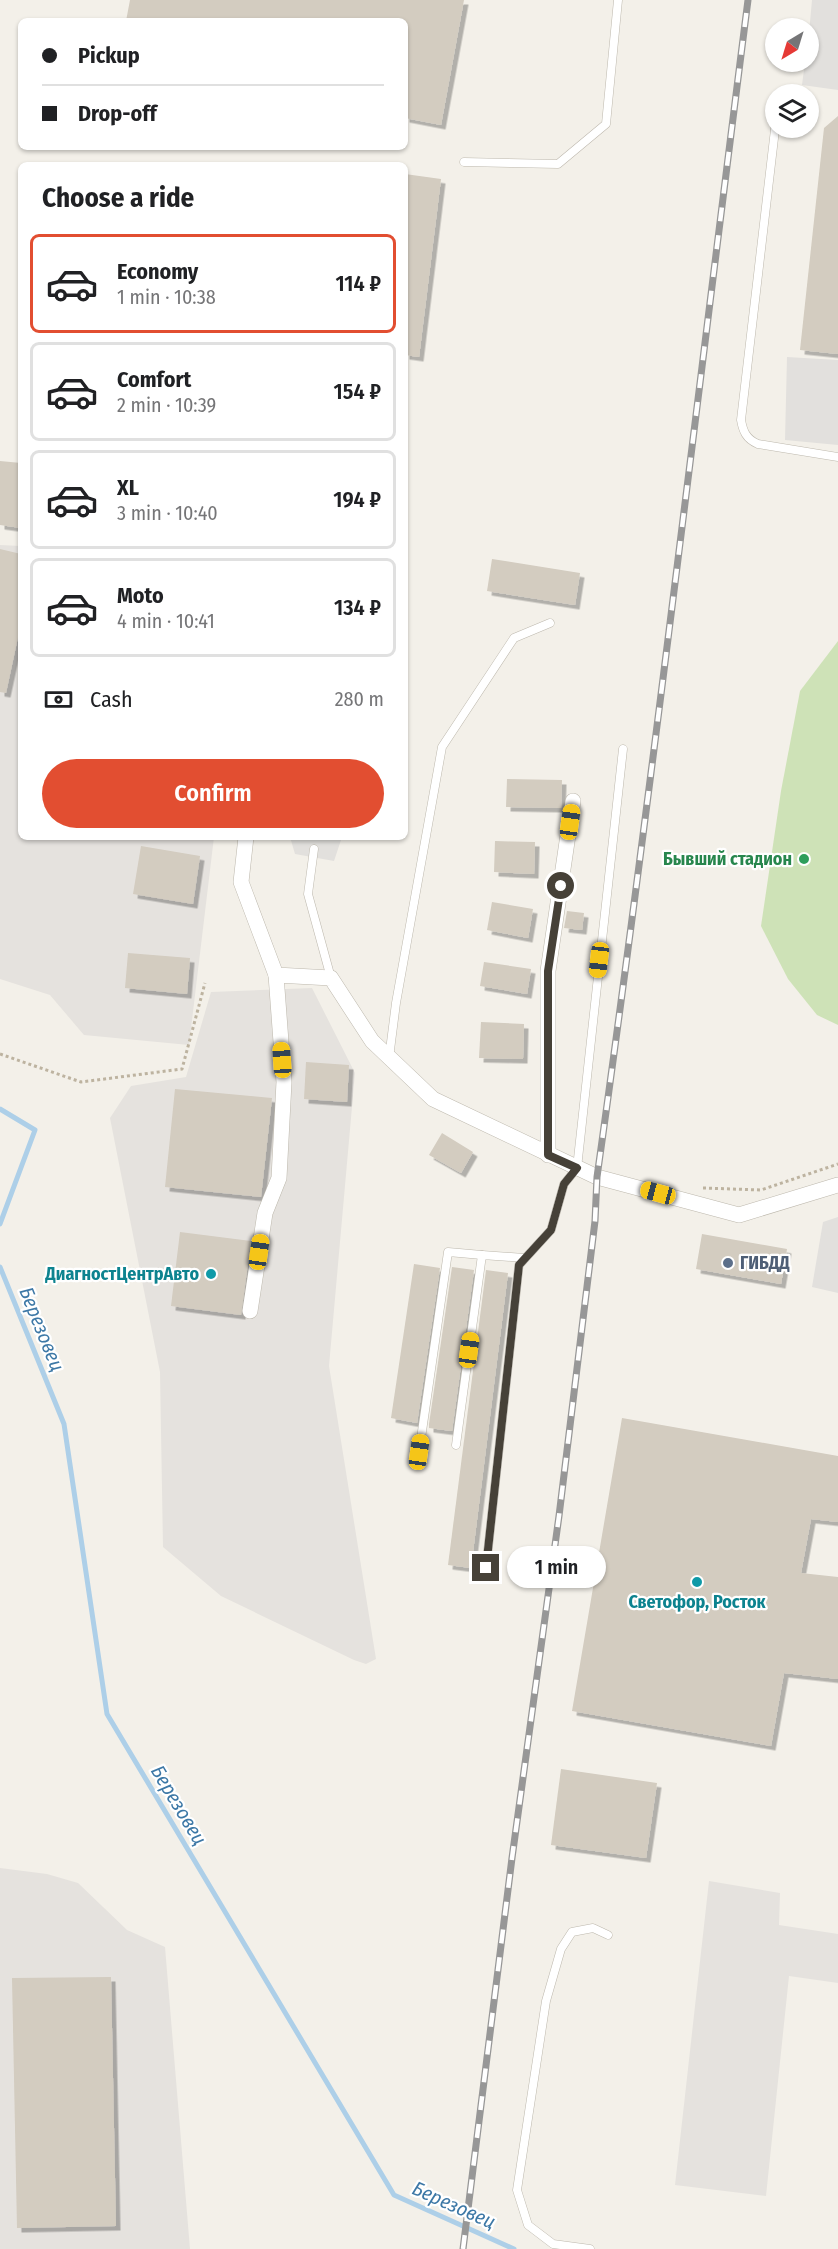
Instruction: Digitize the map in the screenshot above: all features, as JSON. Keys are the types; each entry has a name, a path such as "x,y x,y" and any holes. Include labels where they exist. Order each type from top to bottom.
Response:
{"street":[{"path":"548,1155 548,971 573,801"},
{"path":"246,840 242,882 276,975 284,1082 279,1178 265,1213 250,1311"},
{"path":"276,975 331,978 372,1041 434,1099 597,1177 739,1215 838,1185"}],"lane":[{"path":"464,162 558,164 606,124 618,0"},
{"path":"774,138 741,420 744,432 750,441 838,457"},
{"path":"389,1059 396,1003 442,747 514,638 550,623"},
{"path":"486,1568 519,1265 551,1230 564,1184 577,1168 623,749"},
{"path":"314,849 308,894 331,978"},
{"path":"419,1452 448,1252 524,1258"},
{"path":"456,1445 482,1255"},
{"path":"590,2249 553,2244 528,2225 517,2190 546,2001 561,1949 572,1932 593,1928 608,1935"}],"path":[{"path":"0,1054 81,1082 182,1069 205,983"},
{"path":"697,1188 761,1190 838,1164"}],"shaded area":[{"path":"812,0 838,0 838,90 819,87 819,84 802,84 804,72 819,72 819,18 810,18"},
{"path":"787,357 838,360 838,445 785,440"},
{"path":"0,545 18,546 18,840 214,840 189,1045 84,1035 50,995 0,979"},
{"path":"291,840 341,840 334,861 295,854"},
{"path":"312,988 355,1073 329,1366 376,1659 366,1664 221,1596 163,1547 160,1372 110,1118 131,1086 186,1077 211,992"},
{"path":"838,1217 838,1293 812,1287 823,1222"},
{"path":"0,1868 47,1874 78,1883 127,1930 165,1947 190,2249 0,2249"},
{"path":"709,1881 780,1893 779,1925 838,1934 838,1983 789,1976 766,2196 675,2185"}],"green space":[{"name":"Бывший стадион","path":"838,641 838,1025 817,1015 788,979 761,926 781,791 800,691"}],"building":[{"path":"130,0 464,0 441,125 408,119 408,18 127,18"},
{"path":"838,116 838,354 800,350 824,128"},
{"path":"408,174 441,179 419,357 408,355"},
{"path":"0,461 18,463 18,528 0,525"},
{"path":"0,549 18,553 18,637 6,693 0,692"},
{"path":"492,559 580,573 575,605 487,591"},
{"path":"507,779 562,780 561,808 506,807"},
{"path":"495,841 535,842 534,874 494,872"},
{"path":"141,846 200,856 193,904 133,894"},
{"path":"492,902 533,909 528,938 487,930"},
{"path":"567,911 584,913 582,930 564,928"},
{"path":"128,953 190,958 187,994 125,988"},
{"path":"484,962 531,969 527,994 480,986"},
{"path":"481,1022 524,1024 523,1059 479,1058"},
{"path":"306,1062 349,1065 347,1102 304,1099"},
{"path":"175,1089 272,1098 261,1197 165,1187"},
{"path":"442,1133 473,1152 461,1173 429,1155"},
{"name":"ДиагностЦентрАвто","path":"180,1232 251,1241 241,1315 171,1306"},
{"path":"702,1234 787,1249 781,1284 696,1269"},
{"path":"414,1264 440,1268 417,1423 391,1418"},
{"path":"452,1267 474,1270 452,1431 429,1428 429,1424"},
{"path":"486,1270 508,1273 471,1568 448,1565"},
{"name":"Светофор, Росток","path":"622,1418 838,1456 838,1522 811,1519 801,1573 838,1577 838,1679 784,1673 771,1746 572,1711"},
{"path":"561,1769 657,1783 646,1858 551,1845"},
{"path":"111,1977 116,2226 17,2228 12,1978"}],"waterway":[{"name":"Березовец","path":"0,1109 35,1130 0,1224"},
{"name":"Березовец","path":"0,1267 64,1424 107,1714 394,2195 514,2249"}],"railway":[{"path":"463,2249 512,1858 559,1516 595,1221 597,1177 656,736 748,0"}],"place":[{"name":"Бывший стадион","path":"804,859"},
{"name":"ГИБДД","path":"728,1263"},
{"name":"ДиагностЦентрАвто","path":"211,1274"},
{"name":"Светофор, Росток","path":"697,1582"}],"route":[{"path":"486,1568 519,1265 551,1230 564,1184 577,1168 548,1155 548,971 561,886"}]}
